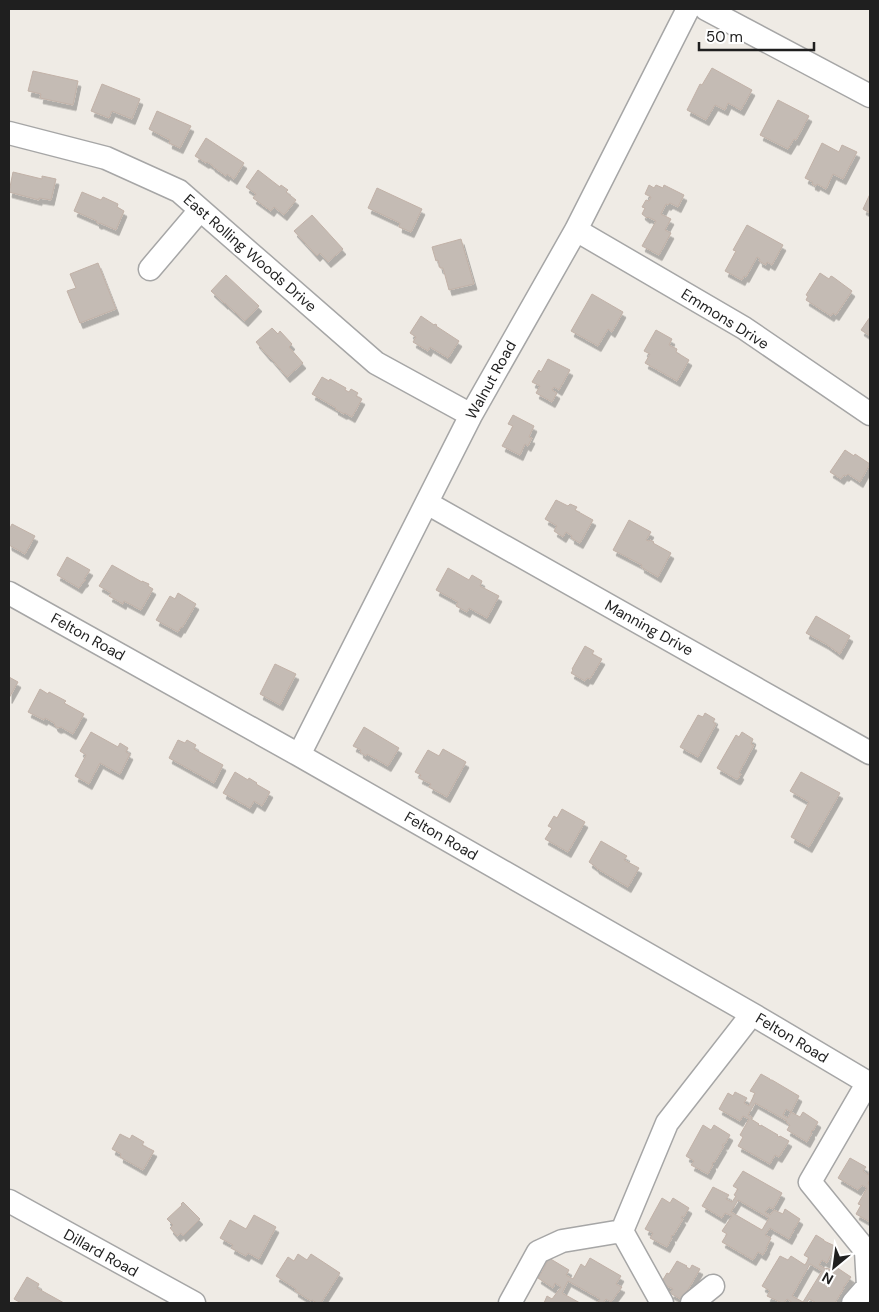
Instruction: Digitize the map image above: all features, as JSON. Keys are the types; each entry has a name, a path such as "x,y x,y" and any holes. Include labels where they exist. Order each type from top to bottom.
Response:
{"street":[{"name":"Walnut Road","path":"299,755 471,415 576,230 688,9"},
{"path":"706,9 870,96"},
{"name":"East Rolling Woods Drive","path":"9,133 106,158 179,191 376,364 471,415"},
{"path":"150,269 200,210"},
{"name":"Emmons Drive","path":"576,230 744,328 870,414"},
{"name":"Manning Drive","path":"427,503 870,753"},
{"name":"Felton Road","path":"9,593 299,755 869,1083"},
{"path":"622,1231 667,1123 752,1014"},
{"path":"853,1303 868,1286 866,1251 810,1182 869,1083"},
{"name":"Dillard Road","path":"9,1201 194,1303"},
{"path":"510,1303 538,1252 562,1241 622,1231"},
{"path":"622,1231 662,1303"},
{"path":"692,1303 712,1286"}],"building":[{"path":"712,68 752,90 741,110 728,103 725,110 715,105 706,120 687,110 700,84 702,85"},
{"path":"33,71 78,81 73,105 40,98 41,94 28,91"},
{"path":"102,84 140,99 132,119 112,111 109,118 91,111"},
{"path":"778,100 809,116 796,140 794,139 788,149 760,135"},
{"path":"157,111 191,126 180,148 169,143 170,140 149,129"},
{"path":"206,138 244,163 234,179 195,156"},
{"path":"822,143 839,152 842,145 857,152 843,179 833,174 826,189 817,184 816,186 812,184 813,182 805,178"},
{"path":"258,170 280,187 281,185 288,190 286,192 296,200 284,215 274,207 271,211 253,198 256,194 246,187"},
{"path":"13,172 42,179 42,176 56,179 51,200 39,198 39,200 9,192"},
{"path":"649,185 654,188 656,185 663,188 664,185 684,195 678,207 670,203 666,204 661,214 671,219 665,230 671,233 659,255 642,246 656,221 642,214 645,208 642,207 646,200 649,201 651,197 645,194"},
{"path":"377,188 422,209 411,232 399,227 400,223 368,208"},
{"path":"82,192 101,200 103,197 118,204 117,207 124,211 116,230 99,224 97,221 74,211"},
{"path":"870,194 870,213 863,209"},
{"path":"312,215 343,249 328,262 320,253 317,256 294,231"},
{"path":"747,225 783,245 772,265 767,262 766,265 759,261 760,259 757,257 746,277 744,276 742,280 725,271 736,251 733,250"},
{"path":"461,239 474,284 449,290 443,268 440,268 438,260 436,261 432,247"},
{"path":"98,263 116,309 80,323 67,291 76,288 70,274"},
{"path":"820,273 829,279 831,276 833,277 852,291 836,315 833,313 831,316 806,300 808,296 806,295"},
{"path":"226,275 259,306 245,321 211,291"},
{"path":"592,294 623,312 612,332 608,329 598,346 571,331"},
{"path":"421,316 459,341 448,358 430,347 428,351 413,342 416,337 410,333"},
{"path":"870,317 870,336 861,330"},
{"path":"272,328 278,334 280,331 292,344 289,347 303,363 287,377 256,342"},
{"path":"656,330 672,339 669,345 677,349 676,352 689,360 677,381 645,363 650,354 644,351"},
{"path":"548,359 570,370 559,390 554,387 552,390 557,393 552,402 536,393 540,386 532,382 539,370 541,372"},
{"path":"322,377 329,381 330,379 346,388 345,390 349,392 351,389 358,393 356,396 362,399 352,417 335,409 312,394"},
{"path":"513,415 534,426 529,437 532,438 528,446 525,444 520,455 502,446 513,426 508,424"},
{"path":"845,450 870,464 860,482 848,474 844,475 841,479 830,472"},
{"path":"556,500 568,506 570,504 577,507 575,510 593,520 580,543 571,538 572,536 566,532 563,537 554,531 557,526 545,519"},
{"path":"629,520 651,532 646,540 654,542 671,553 658,577 641,567 642,565 613,550"},
{"path":"12,524 35,536 25,554 9,545 9,530"},
{"path":"67,557 90,570 84,579 86,580 79,588 57,575"},
{"path":"112,565 149,584 148,586 153,589 141,610 124,601 123,604 109,596 111,593 99,586"},
{"path":"448,568 469,580 472,575 482,581 480,586 499,596 487,618 469,608 467,612 456,606 458,602 436,590"},
{"path":"178,593 196,604 178,632 156,620 170,596 175,599"},
{"path":"816,616 850,636 840,654 806,633"},
{"path":"585,646 594,651 592,654 602,659 590,679 587,678 585,681 571,673"},
{"path":"275,664 296,674 280,705 260,694"},
{"path":"9,677 18,682 9,698"},
{"path":"40,689 66,701 64,703 84,714 73,734 61,727 58,728 54,723 45,718 44,720 28,712"},
{"path":"705,713 715,719 713,722 716,724 698,757 680,747 698,715 703,717"},
{"path":"364,727 399,748 388,766 367,754 366,756 360,752 361,750 353,746"},
{"path":"91,732 118,747 120,743 128,748 126,752 130,754 120,774 100,763 89,784 75,776 86,755 80,751"},
{"path":"742,732 753,739 751,744 754,745 739,773 741,774 736,779 717,768 736,735 739,737"},
{"path":"178,740 185,743 187,740 196,745 194,749 223,765 214,783 169,758"},
{"path":"443,749 466,762 447,797 429,787 431,784 419,778 421,775 415,772 428,750 439,756"},
{"path":"235,772 248,780 249,778 270,792 262,806 254,801 250,808 223,793"},
{"path":"801,772 840,793 809,847 791,837 809,802 790,791"},
{"path":"562,809 585,822 568,852 545,839 552,828 548,826 554,816 557,818"},
{"path":"601,841 627,856 624,860 639,868 628,887 589,862"},
{"path":"761,1074 799,1096 791,1112 800,1117 803,1112 818,1122 807,1142 787,1130 790,1125 787,1121 755,1103 748,1115 752,1117 751,1119 777,1136 789,1141 779,1157 775,1155 770,1164 738,1146 743,1137 740,1135 749,1119 743,1116 740,1121 719,1109 728,1093 733,1096 735,1092 747,1098 744,1103 749,1106 755,1093 750,1091","holes":["786,1109 791,1112 788,1118 783,1115"]},
{"path":"703,1125 711,1130 714,1125 730,1135 725,1144 723,1144 722,1146 724,1146 713,1162 708,1174 691,1165 694,1161 686,1156"},
{"path":"120,1134 130,1139 132,1135 144,1142 142,1145 154,1151 143,1170 120,1157 121,1154 112,1149"},
{"path":"850,1158 866,1167 863,1171 868,1175 870,1171 868,1184 870,1185 870,1222 856,1214 861,1205 858,1204 867,1188 862,1185 858,1190 838,1178"},
{"path":"743,1171 782,1193 773,1209 769,1207 765,1212 770,1215 774,1210 783,1214 785,1209 800,1219 789,1239 770,1228 765,1235 771,1238 767,1248 763,1255 758,1252 753,1260 722,1242 727,1234 722,1231 732,1216 725,1213 722,1218 702,1206 713,1187 729,1195 726,1199 732,1202 738,1189 733,1186","holes":["738,1200 769,1218 762,1230 731,1212"]},
{"path":"662,1198 670,1203 673,1198 689,1208 684,1217 682,1216 681,1218 683,1219 672,1235 667,1247 650,1238 653,1233 645,1229"},
{"path":"183,1202 200,1219 183,1236 181,1233 177,1236 170,1228 173,1225 167,1219"},
{"path":"254,1215 276,1227 259,1259 248,1253 246,1256 231,1248 233,1245 220,1238 230,1220 246,1229"},
{"path":"816,1235 835,1246 827,1263 822,1260 819,1265 833,1271 836,1267 851,1277 835,1303 814,1303 809,1299 807,1303 793,1303 787,1299 782,1303 767,1296 770,1291 762,1286 780,1256 788,1260 791,1256 805,1265 809,1258 804,1255","holes":["810,1264 822,1271 803,1302 792,1296"]},
{"path":"298,1254 307,1260 311,1254 340,1273 321,1303 311,1301 276,1276 288,1257 294,1261"},
{"path":"549,1258 569,1270 566,1275 573,1279 581,1264 585,1267 590,1258 621,1276 616,1284 622,1287 611,1302 606,1299 603,1303 597,1303 600,1299 568,1281 562,1293 580,1303 544,1303 547,1296 552,1299 561,1287 555,1283 553,1288 538,1278"},
{"path":"677,1261 690,1269 692,1265 700,1269 682,1300 670,1293 673,1289 661,1283"},
{"path":"27,1277 39,1284 37,1288 64,1303 21,1303 14,1299"}]}
